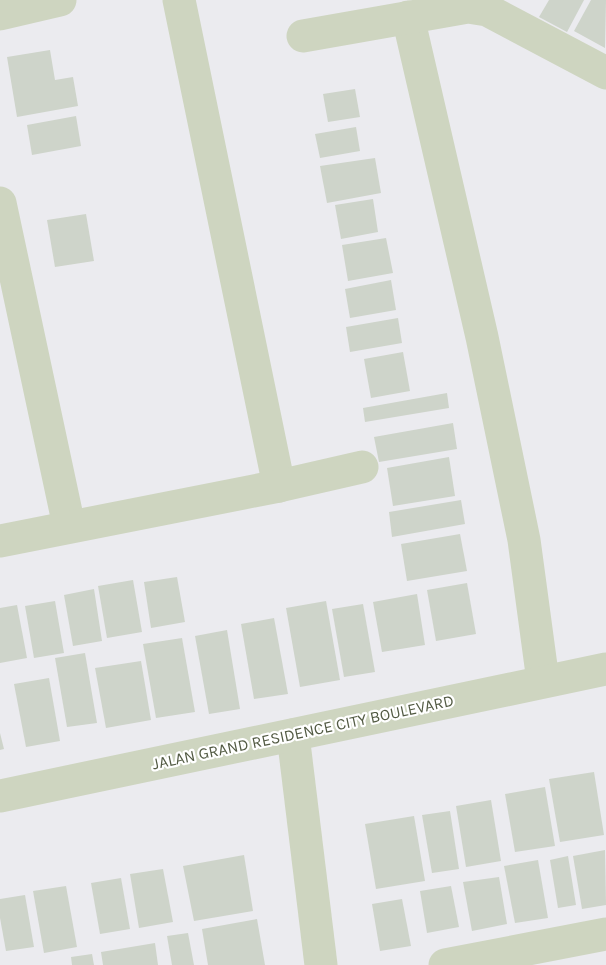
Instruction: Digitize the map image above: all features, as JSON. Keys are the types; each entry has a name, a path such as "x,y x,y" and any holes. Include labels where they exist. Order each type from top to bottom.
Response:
{"street":[{"path":"0,14 60,0"},
{"path":"180,0 279,486"},
{"path":"303,36 468,7 487,10 606,73"},
{"path":"408,17 482,337 524,540 543,681"},
{"path":"0,202 69,526"},
{"path":"0,541 279,486 362,467"},
{"name":"JALAN GRAND RESIDENCE CITY BOULEVARD","path":"0,796 606,669"},
{"path":"293,735 321,965"},
{"path":"445,965 530,957 606,934"}],"building":[{"path":"549,0 584,0 567,32 539,17"},
{"path":"591,0 606,0 605,48 574,31"},
{"path":"50,50 55,80 73,77 78,106 17,117 7,57"},
{"path":"355,89 360,117 328,122 323,94"},
{"path":"76,116 81,146 32,155 27,125"},
{"path":"356,127 360,151 320,158 315,134"},
{"path":"375,158 381,193 327,203 320,166"},
{"path":"373,199 378,232 341,239 335,205"},
{"path":"86,214 94,261 55,267 47,220"},
{"path":"386,238 393,273 348,281 342,245"},
{"path":"391,280 396,310 350,318 345,289"},
{"path":"398,318 402,343 350,352 346,327"},
{"path":"403,352 410,391 371,398 364,359"},
{"path":"447,393 449,408 365,422 363,408"},
{"path":"453,423 457,449 379,462 374,437"},
{"path":"449,457 455,496 393,506 387,468"},
{"path":"461,500 465,524 392,537 389,512"},
{"path":"460,534 467,571 407,581 401,544"},
{"path":"177,577 185,622 151,628 144,582"},
{"path":"133,580 142,632 107,638 98,586"},
{"path":"467,583 476,634 436,641 427,590"},
{"path":"94,589 102,641 73,646 64,595"},
{"path":"417,594 425,645 382,652 373,602"},
{"path":"55,601 64,653 34,658 25,606"},
{"path":"326,601 340,680 300,687 286,608"},
{"path":"363,604 375,672 344,677 332,609"},
{"path":"17,605 27,658 0,663 0,608"},
{"path":"274,618 288,694 254,699 241,624"},
{"path":"227,630 240,709 209,714 195,636"},
{"path":"182,638 195,712 156,718 143,644"},
{"path":"85,653 97,723 67,727 55,658"},
{"path":"141,661 151,720 106,728 95,668"},
{"path":"49,678 60,741 26,747 14,684"},
{"path":"0,733 4,749 0,750"},
{"path":"594,772 604,835 560,842 549,779"},
{"path":"545,787 555,846 515,852 505,794"},
{"path":"491,800 501,861 466,867 456,806"},
{"path":"450,811 459,869 432,873 422,815"},
{"path":"414,816 425,881 376,889 365,824"},
{"path":"605,850 606,905 582,909 573,856"},
{"path":"244,855 253,911 194,921 183,866"},
{"path":"568,856 576,905 558,908 550,860"},
{"path":"538,860 548,918 515,923 504,866"},
{"path":"163,869 173,922 139,928 130,874"},
{"path":"499,877 507,924 472,931 463,882"},
{"path":"121,878 130,929 100,934 91,883"},
{"path":"66,886 77,947 44,953 33,891"},
{"path":"451,886 459,927 427,933 420,891"},
{"path":"25,895 34,947 6,951 0,918 0,899"},
{"path":"402,899 411,946 380,951 372,904"},
{"path":"257,919 265,965 208,965 202,929"},
{"path":"188,933 194,965 172,965 167,936"},
{"path":"155,943 158,965 103,965 101,952"},
{"path":"92,954 94,965 72,965 71,957"}]}
